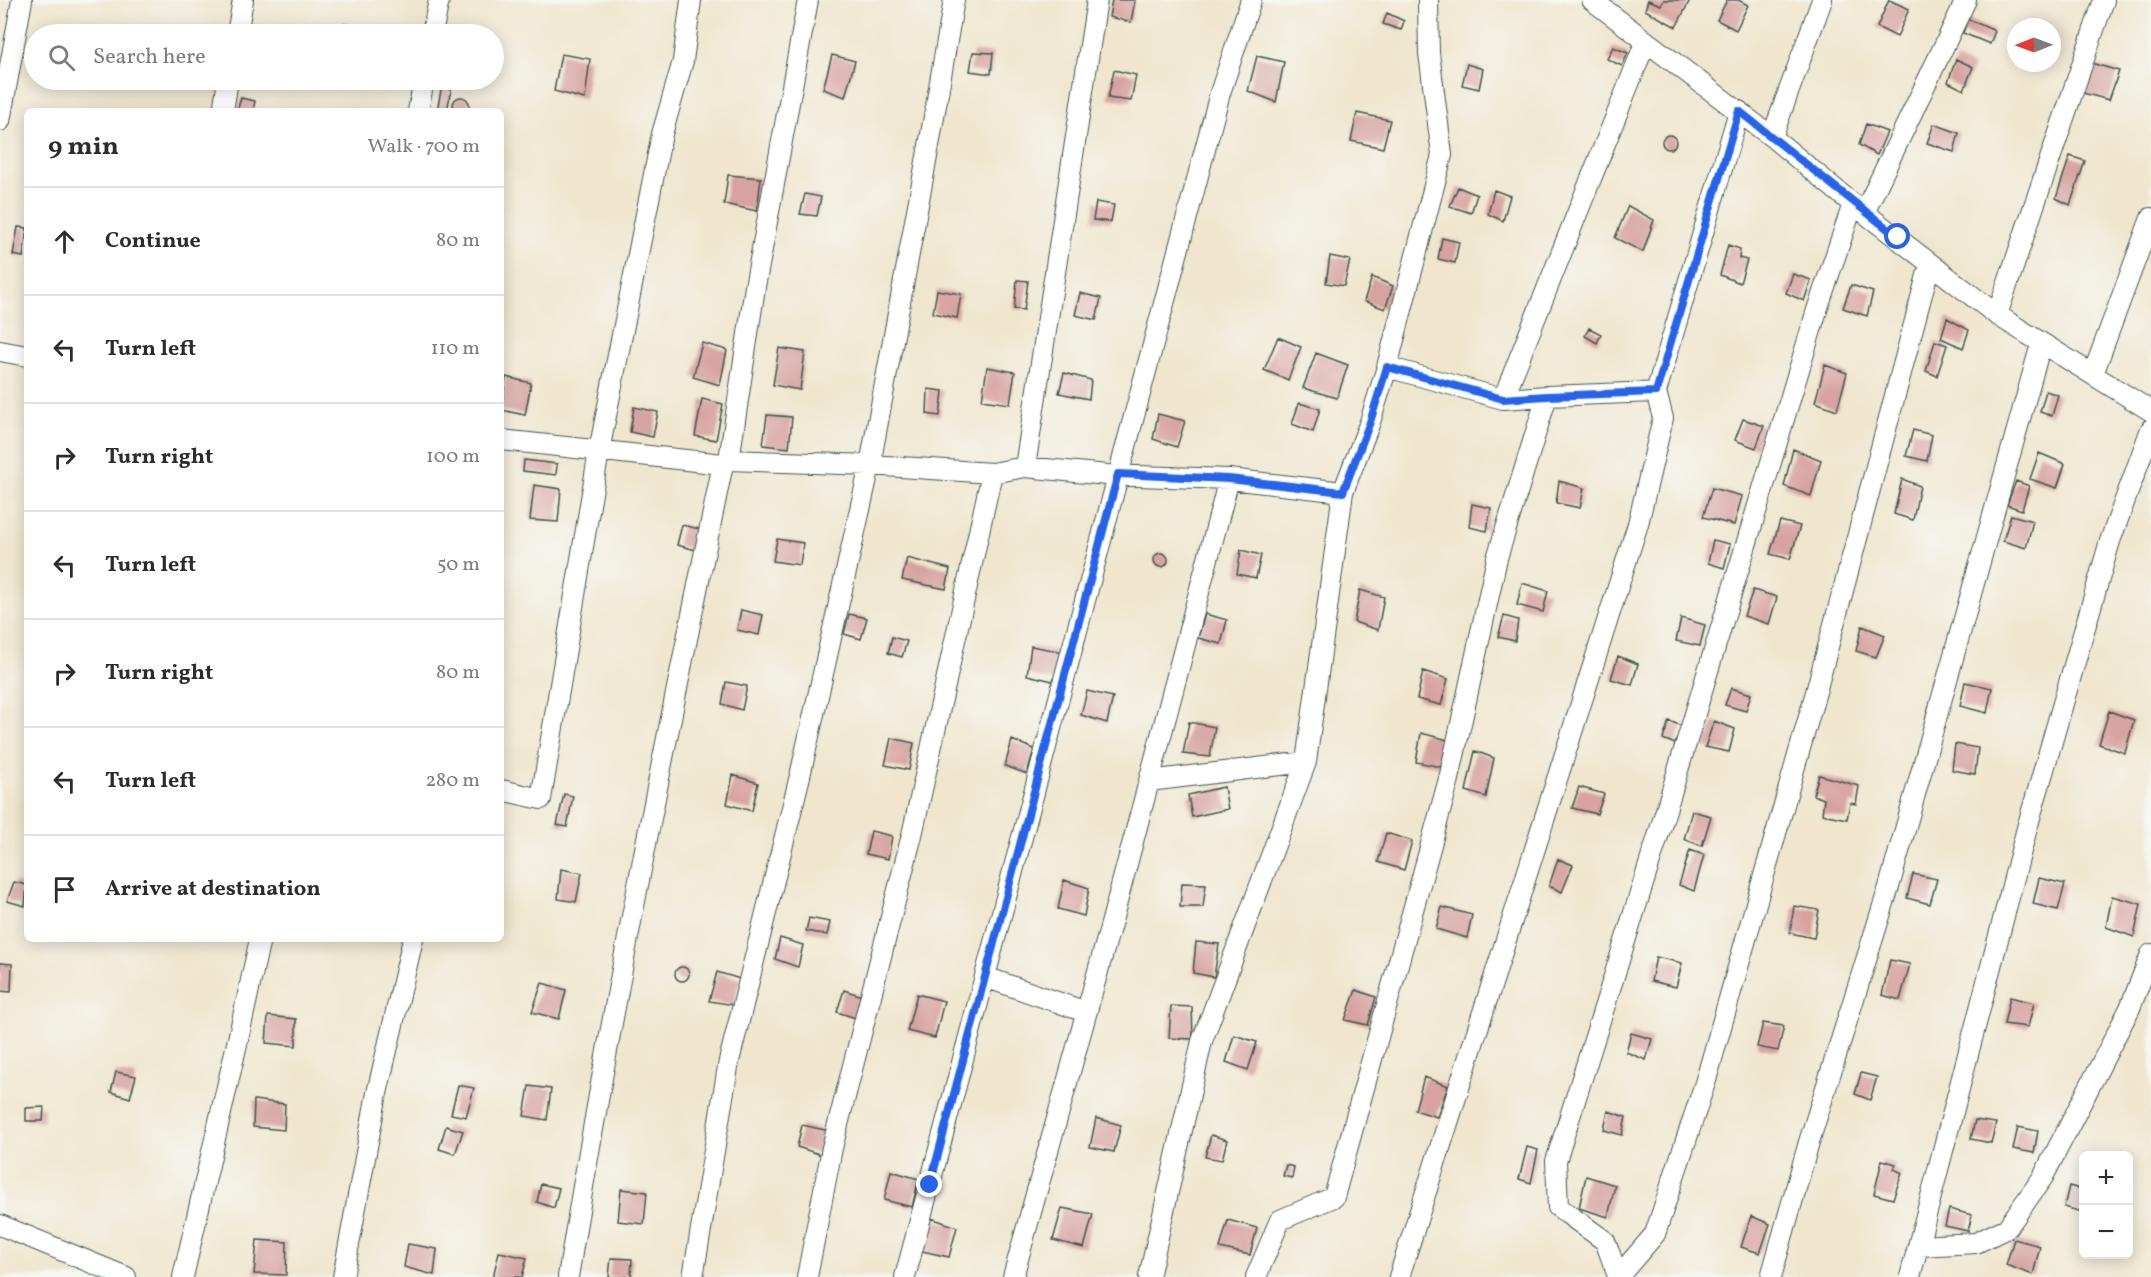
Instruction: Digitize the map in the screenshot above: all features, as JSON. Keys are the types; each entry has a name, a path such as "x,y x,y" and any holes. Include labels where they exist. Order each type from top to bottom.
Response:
{"street":[{"path":"0,121 22,0"},
{"path":"239,24 243,0"},
{"path":"434,24 439,0"},
{"path":"504,791 541,799 599,451 662,134 683,61 691,0"},
{"path":"568,1277 595,1107 638,883 726,462 755,287 808,0"},
{"path":"693,1277 729,1061 800,776 870,465 954,0"},
{"path":"1025,467 1097,0"},
{"path":"905,1277 1220,93 1251,0"},
{"path":"1149,1277 1202,1041 1306,762 1343,492 1370,422 1387,367 1442,154 1429,53 1428,0"},
{"path":"1592,0 1739,111 1996,315 2151,411"},
{"path":"1772,137 1822,0"},
{"path":"1930,264 1816,692 1706,1080 1655,1234 1618,1276 1605,1242 1558,1207 1556,1161 1656,844 1816,310 1859,207 1966,0"},
{"path":"1996,315 2104,0"},
{"path":"1503,399 1646,41"},
{"path":"223,108 226,90"},
{"path":"419,108 422,90"},
{"path":"1399,1277 1638,524 1663,418 1656,392 1739,111"},
{"path":"2093,374 2151,218"},
{"path":"1771,1277 1809,1142 1889,887 2041,344"},
{"path":"0,351 24,355"},
{"path":"1387,367 1503,399 1656,392"},
{"path":"1256,1277 1280,1220 1334,1197 1449,779 1497,558 1547,396"},
{"path":"1910,1277 2027,828 2110,541 2151,429"},
{"path":"504,440 726,462 870,465 992,473 1025,467 1229,479 1343,492"},
{"path":"807,1277 832,1148 912,835 992,473"},
{"path":"1013,1277 1229,479"},
{"path":"1149,781 1306,762"},
{"path":"183,1277 259,942"},
{"path":"343,1277 376,1093 412,942"},
{"path":"1919,1246 1976,1243 2007,1228 2048,1166 2130,1008 2151,954"},
{"path":"985,977 1086,1012"},
{"path":"0,1225 126,1277"}],"building":[{"path":"1112,0 1135,0 1131,22 1109,17"},
{"path":"1648,0 1661,5 1664,0 1690,0 1676,27 1645,10"},
{"path":"1727,0 1738,0 1748,5 1736,30 1717,20"},
{"path":"1889,0 1909,9 1897,37 1877,27"},
{"path":"1387,13 1404,21 1401,30 1383,24"},
{"path":"1968,19 1995,31 1990,44 1963,33"},
{"path":"1613,47 1628,53 1622,66 1607,59"},
{"path":"973,52 993,53 991,74 970,71"},
{"path":"561,54 590,59 585,99 554,91"},
{"path":"832,55 855,61 845,97 823,89"},
{"path":"1257,56 1284,62 1276,102 1248,91"},
{"path":"1956,59 1973,67 1964,90 1948,82"},
{"path":"2091,63 2119,71 2109,100 2083,93"},
{"path":"1467,64 1483,69 1479,89 1462,85"},
{"path":"1114,70 1136,75 1131,101 1108,98"},
{"path":"441,90 451,90 448,108 438,108"},
{"path":"461,97 467,99 468,108 454,108 453,105 455,99"},
{"path":"241,98 255,101 254,108 238,108"},
{"path":"1357,113 1390,120 1383,148 1351,141"},
{"path":"1866,124 1887,132 1877,155 1859,145"},
{"path":"1934,124 1959,133 1954,152 1927,143"},
{"path":"1669,135 1674,137 1676,142 1674,147 1669,149 1664,147 1662,142 1664,137"},
{"path":"2070,156 2085,161 2070,205 2056,198"},
{"path":"728,175 761,178 757,211 724,204"},
{"path":"1458,187 1477,195 1471,213 1450,206"},
{"path":"1494,190 1510,196 1503,221 1488,214"},
{"path":"805,194 821,197 817,216 800,214"},
{"path":"1096,202 1114,205 1111,222 1093,220"},
{"path":"1628,206 1654,220 1643,252 1615,238"},
{"path":"18,227 24,228 23,257 13,255"},
{"path":"1442,238 1459,242 1455,263 1438,259"},
{"path":"1728,245 1740,249 1739,258 1747,260 1740,283 1720,275"},
{"path":"1330,256 1350,260 1344,286 1326,283"},
{"path":"1793,274 1811,280 1804,301 1786,293"},
{"path":"1372,277 1393,286 1385,309 1364,301"},
{"path":"1017,280 1028,281 1024,310 1014,309"},
{"path":"1851,285 1873,292 1867,316 1843,308"},
{"path":"937,290 961,294 957,318 933,313"},
{"path":"1080,293 1101,298 1096,320 1075,315"},
{"path":"1947,318 1969,330 1963,348 1941,338"},
{"path":"1589,328 1601,334 1597,343 1585,336"},
{"path":"1278,337 1301,347 1288,380 1264,370"},
{"path":"1935,341 1947,345 1937,376 1926,371"},
{"path":"702,343 727,350 720,385 693,377"},
{"path":"779,348 805,352 800,390 773,385"},
{"path":"1316,353 1348,365 1337,398 1303,388"},
{"path":"1825,365 1847,373 1837,410 1815,402"},
{"path":"987,367 1015,372 1010,404 982,400"},
{"path":"1064,373 1091,380 1089,399 1059,393"},
{"path":"506,377 531,383 525,415 504,411"},
{"path":"928,389 943,391 940,416 927,414"},
{"path":"2046,391 2058,395 2052,416 2040,412"},
{"path":"702,399 723,404 716,440 695,436"},
{"path":"1299,403 1320,409 1313,432 1292,424"},
{"path":"634,407 658,412 653,437 630,432"},
{"path":"1158,414 1185,421 1177,447 1153,439"},
{"path":"767,415 792,417 789,448 763,445"},
{"path":"1743,419 1764,426 1756,448 1735,440"},
{"path":"1913,430 1932,435 1927,461 1906,456"},
{"path":"1793,449 1821,460 1811,496 1784,486"},
{"path":"2039,453 2065,464 2057,488 2030,479"},
{"path":"524,460 557,464 556,475 523,471"},
{"path":"1902,479 1920,486 1913,520 1894,514"},
{"path":"1559,481 1584,488 1580,508 1556,503"},
{"path":"2016,481 2029,486 2022,510 2007,505"},
{"path":"534,485 561,489 558,522 530,520"},
{"path":"1712,488 1742,496 1734,525 1703,517"},
{"path":"1472,504 1491,508 1487,531 1469,527"},
{"path":"2011,515 2033,521 2026,548 2003,541"},
{"path":"1780,521 1800,526 1790,559 1770,554"},
{"path":"682,525 700,529 696,550 677,545"},
{"path":"777,539 803,543 800,565 773,561"},
{"path":"1713,540 1730,544 1724,568 1708,563"},
{"path":"1241,550 1261,555 1256,578 1237,574"},
{"path":"1158,553 1164,553 1168,560 1164,567 1158,567 1154,563 1154,557"},
{"path":"907,558 950,569 946,589 902,580"},
{"path":"1522,583 1548,591 1543,612 1517,605"},
{"path":"1360,590 1384,597 1378,630 1354,622"},
{"path":"1753,590 1777,597 1769,624 1744,616"},
{"path":"741,610 763,615 759,635 737,630"},
{"path":"849,614 867,618 861,639 844,634"},
{"path":"1205,614 1227,620 1221,644 1198,638"},
{"path":"1504,616 1518,620 1515,641 1498,637"},
{"path":"1681,618 1705,625 1700,646 1676,641"},
{"path":"1862,626 1885,635 1876,657 1856,651"},
{"path":"892,637 907,641 902,657 888,653"},
{"path":"1031,646 1064,652 1057,682 1027,675"},
{"path":"1618,656 1638,664 1632,685 1611,679"},
{"path":"1423,671 1448,679 1441,705 1417,699"},
{"path":"726,682 747,686 742,710 722,704"},
{"path":"1965,682 1992,688 1987,713 1960,706"},
{"path":"1731,688 1751,694 1746,711 1725,705"},
{"path":"1087,691 1113,697 1107,723 1081,715"},
{"path":"2109,711 2134,720 2125,753 2099,744"},
{"path":"1669,721 1682,726 1675,744 1663,739"},
{"path":"1714,721 1735,729 1729,752 1705,747"},
{"path":"1189,722 1215,727 1210,757 1183,754"},
{"path":"1421,733 1448,740 1441,767 1416,762"},
{"path":"891,738 914,743 909,770 885,765"},
{"path":"1012,740 1034,749 1027,774 1005,766"},
{"path":"1955,744 1978,748 1975,774 1952,770"},
{"path":"1475,751 1494,758 1486,797 1466,791"},
{"path":"733,775 758,783 752,811 727,804"},
{"path":"1819,775 1859,786 1856,804 1850,803 1847,819 1822,814 1824,799 1813,795"},
{"path":"1224,787 1228,809 1192,817 1188,795"},
{"path":"1579,787 1604,794 1597,814 1572,808"},
{"path":"564,794 573,796 567,827 557,825"},
{"path":"1692,811 1711,816 1702,846 1684,839"},
{"path":"871,831 892,836 888,859 866,854"},
{"path":"1386,833 1412,841 1404,870 1378,862"},
{"path":"1690,850 1704,855 1694,891 1679,885"},
{"path":"1558,859 1573,865 1562,892 1549,886"},
{"path":"561,869 582,873 576,902 558,899"},
{"path":"1913,874 1937,879 1930,904 1907,898"},
{"path":"2039,878 2065,884 2058,910 2033,904"},
{"path":"1064,880 1089,888 1084,916 1058,909"},
{"path":"14,882 24,884 24,906 7,901"},
{"path":"1182,883 1206,884 1203,907 1180,907"},
{"path":"2112,896 2141,904 2134,937 2106,927"},
{"path":"1794,906 1819,910 1814,938 1790,933"},
{"path":"1442,907 1472,915 1467,938 1436,929"},
{"path":"809,918 830,922 827,935 806,931"},
{"path":"780,938 803,945 798,967 775,959"},
{"path":"1196,942 1219,944 1214,977 1193,973"},
{"path":"1656,957 1682,963 1676,987 1651,981"},
{"path":"1890,960 1910,964 1900,1000 1882,995"},
{"path":"0,963 12,964 11,992 0,991"},
{"path":"682,967 687,969 689,974 687,979 682,981 677,979 675,974 677,969"},
{"path":"717,972 740,979 734,1005 709,1001"},
{"path":"542,983 566,990 559,1019 532,1012"},
{"path":"844,990 868,998 862,1020 837,1012"},
{"path":"1356,990 1376,997 1368,1025 1345,1020"},
{"path":"917,994 944,1001 935,1038 907,1031"},
{"path":"2010,997 2034,1003 2028,1027 2004,1024"},
{"path":"1171,1006 1192,1007 1193,1039 1169,1038"},
{"path":"268,1016 296,1019 296,1046 266,1043"},
{"path":"1763,1023 1784,1026 1778,1051 1757,1047"},
{"path":"1631,1033 1652,1039 1646,1060 1626,1052"},
{"path":"1234,1035 1257,1042 1248,1070 1226,1062"},
{"path":"116,1072 136,1076 130,1098 111,1092"},
{"path":"1861,1073 1877,1077 1870,1100 1855,1094"},
{"path":"1424,1077 1448,1086 1437,1117 1415,1110"},
{"path":"458,1085 474,1088 466,1117 451,1114"},
{"path":"529,1086 551,1089 547,1120 524,1116"},
{"path":"254,1100 285,1104 284,1130 253,1127"},
{"path":"44,1107 43,1121 26,1121 26,1108"},
{"path":"1608,1111 1626,1117 1622,1135 1604,1130"},
{"path":"1096,1118 1121,1125 1114,1152 1090,1147"},
{"path":"1975,1120 1996,1123 1991,1143 1971,1139"},
{"path":"802,1125 830,1131 822,1155 797,1147"},
{"path":"446,1126 463,1131 455,1154 439,1149"},
{"path":"2018,1127 2038,1131 2034,1153 2013,1149"},
{"path":"1211,1135 1227,1140 1222,1160 1205,1157"},
{"path":"1527,1147 1538,1150 1531,1183 1519,1179"},
{"path":"1882,1160 1896,1164 1894,1169 1902,1173 1893,1199 1874,1194"},
{"path":"1286,1165 1294,1167 1292,1178 1283,1176"},
{"path":"891,1171 919,1179 912,1207 884,1200"},
{"path":"1586,1176 1615,1185 1608,1217 1579,1208"},
{"path":"541,1184 559,1188 554,1208 537,1202"},
{"path":"2069,1186 2079,1189 2079,1211 2064,1207"},
{"path":"621,1189 647,1192 644,1224 618,1221"},
{"path":"1062,1208 1093,1214 1084,1248 1053,1240"},
{"path":"1949,1209 1972,1215 1968,1231 1945,1226"},
{"path":"1751,1216 1770,1224 1760,1253 1741,1247"},
{"path":"931,1218 957,1227 949,1257 922,1251"},
{"path":"1228,1220 1257,1228 1250,1255 1220,1248"},
{"path":"2014,1239 2040,1246 2033,1275 2006,1265"},
{"path":"257,1240 287,1242 286,1275 254,1274"},
{"path":"408,1244 437,1249 434,1275 404,1267"},
{"path":"499,1252 527,1258 522,1277 493,1277"},
{"path":"611,1258 632,1259 631,1277 609,1277"}],"route":[{"path":"930,1185 1118,474 1229,479 1343,492 1370,422 1387,367 1503,399 1656,392 1739,111 1853,204 1898,237"}]}
